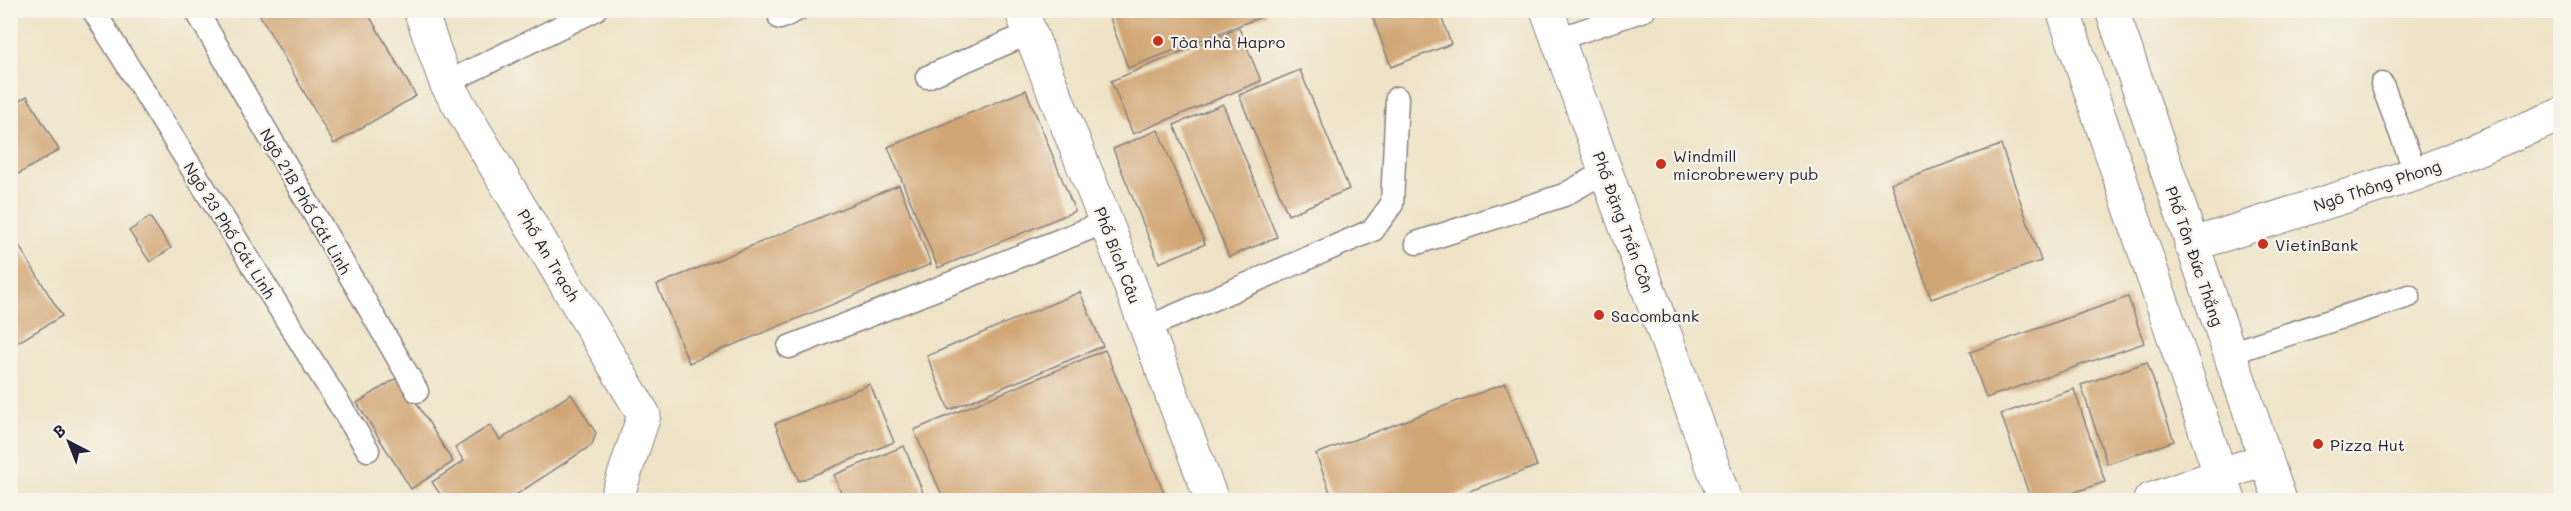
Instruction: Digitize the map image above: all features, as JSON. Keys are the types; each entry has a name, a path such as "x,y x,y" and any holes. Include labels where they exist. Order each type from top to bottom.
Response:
{"street":[{"name":"Phố An Trạch","path":"420,10 446,83 645,415 616,501"},
{"path":"2063,10 2225,488"},
{"name":"Phố Tôn Đức Thắng","path":"2112,10 2280,501"},
{"name":"Phố Bích Câu","path":"1025,22 1106,222 1212,501"},
{"name":"Phố Đặng Trần Côn","path":"1553,25 1725,501"},
{"name":"Ngõ Thông Phong","path":"2191,244 2416,174 2560,115"},
{"path":"2150,501 2225,488 2265,459"}],"lane":[{"name":"Ngõ 23 Phố Cát Linh","path":"93,10 368,450"},
{"name":"Ngõ 21B Phố Cát Linh","path":"196,10 417,391"},
{"path":"446,83 595,10"},
{"path":"1553,25 1644,10"},
{"path":"927,77 1025,22"},
{"path":"2382,84 2416,174"},
{"path":"1146,328 1373,230 1392,204 1397,98"},
{"path":"1417,243 1564,195 1606,171"},
{"path":"789,347 1106,222"},
{"path":"2229,353 2409,296"}],"building":[{"path":"257,10 366,10 416,96 334,144"},
{"name":"Tòa nhà Hapro","path":"1107,10 1267,10 1269,14 1128,68"},
{"path":"1370,10 1439,10 1451,44 1391,67"},
{"path":"1239,28 1261,81 1133,134 1111,81"},
{"path":"1300,70 1349,189 1288,215 1239,95"},
{"path":"1026,90 1075,211 938,268 888,147"},
{"path":"27,96 59,150 10,179 10,106"},
{"path":"1223,104 1277,237 1229,257 1174,125"},
{"path":"1158,130 1205,244 1159,263 1113,149"},
{"path":"2001,145 2041,261 1931,299 1891,183"},
{"path":"899,185 931,264 689,363 657,285"},
{"path":"150,217 171,248 150,262 129,231"},
{"path":"10,231 62,316 10,347"},
{"path":"1080,292 1103,346 949,410 927,356"},
{"path":"2128,297 2144,343 1986,398 1970,352"},
{"path":"1105,350 1167,500 944,500 914,430"},
{"path":"2147,362 2174,441 2107,464 2081,385"},
{"path":"400,376 453,462 411,489 357,403"},
{"path":"1506,383 1537,466 1445,500 1333,500 1316,454"},
{"path":"870,384 894,442 799,481 775,424"},
{"path":"2074,389 2105,482 2052,500 2031,500 2001,414"},
{"path":"571,394 596,433 592,445 508,500 444,500 432,482 464,461 455,448 490,425 500,440"},
{"path":"904,446 926,500 844,500 834,475"},
{"path":"2453,496 2454,500 2438,500"}],"place":[{"name":"Tòa nhà Hapro","path":"1158,41"},
{"name":"Windmill microbrewery pub","path":"1661,164"},
{"name":"VietinBank","path":"2263,244"},
{"name":"Sacombank","path":"1599,315"},
{"name":"Pizza Hut","path":"2318,444"}]}
